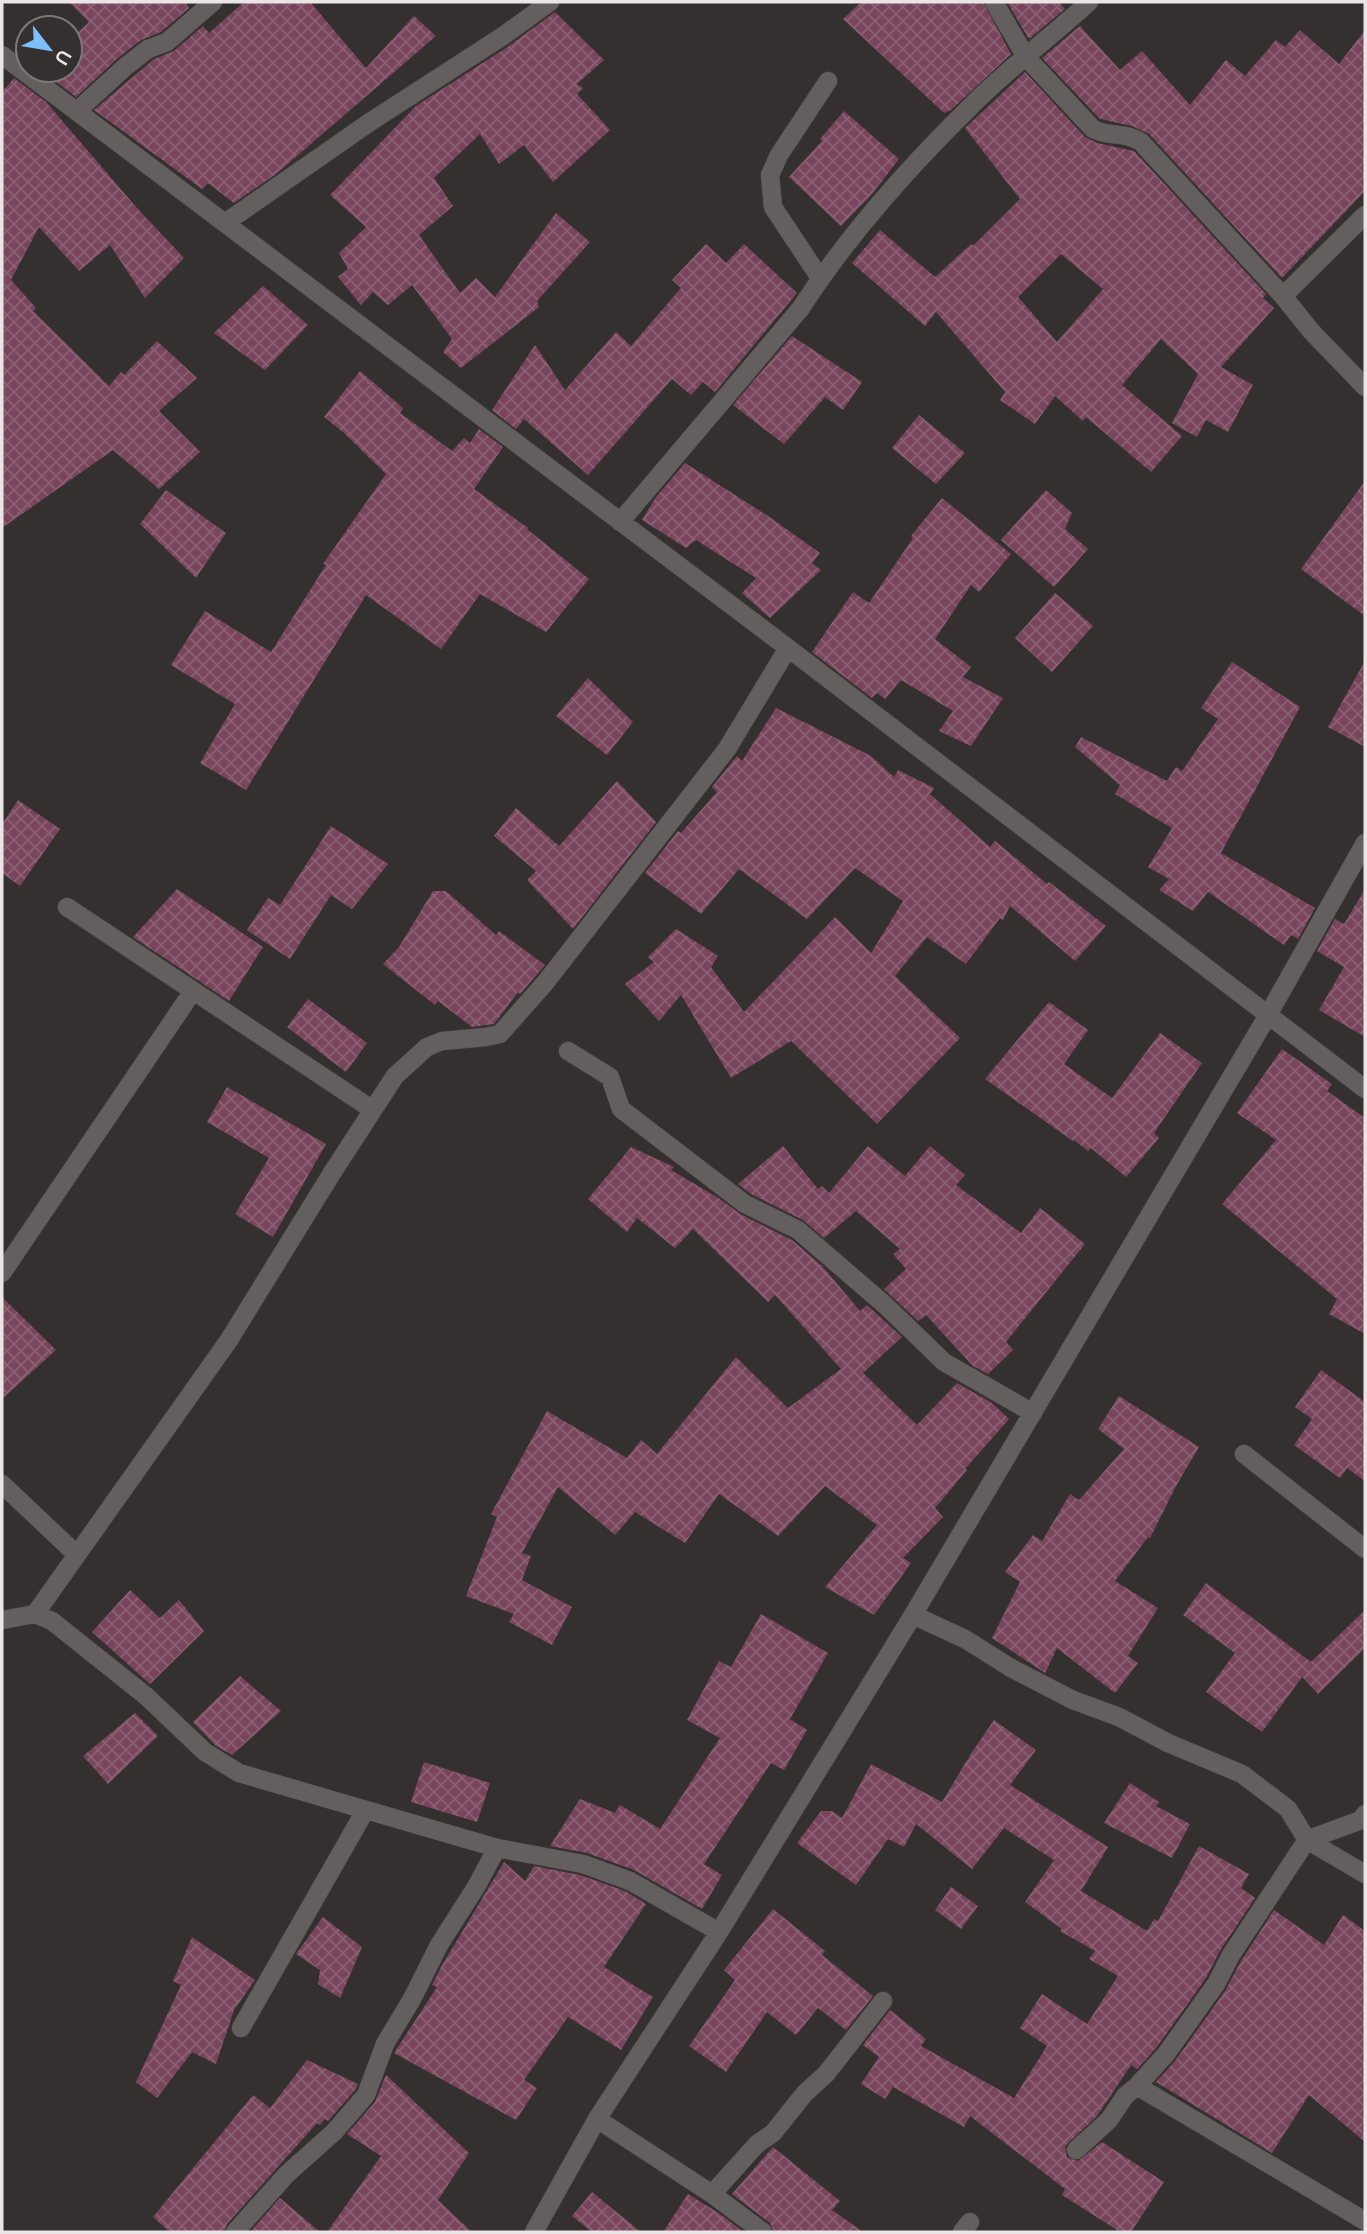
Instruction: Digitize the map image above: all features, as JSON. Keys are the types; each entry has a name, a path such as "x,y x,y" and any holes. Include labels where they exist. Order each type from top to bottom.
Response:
{"street":[{"path":"77,111 140,55 167,42 213,2"},
{"path":"225,223 550,2"},
{"path":"993,2 1026,57 1093,130 1105,135 1132,136 1141,142 1365,387"},
{"path":"620,522 800,308 820,278 889,192 970,106 1089,2"},
{"path":"2,55 788,648 1365,1089"},
{"path":"820,278 773,207 770,175 779,155 828,81"},
{"path":"1283,296 1365,215"},
{"path":"35,1614 229,1340 395,1076 427,1046 442,1041 500,1034 545,983 727,749 788,648"},
{"path":"534,2232 597,2119 719,1932 913,1615 1268,1015 1365,843"},
{"path":"67,907 373,1110"},
{"path":"2,1273 193,991"},
{"path":"568,1051 610,1077 621,1109 745,1204 798,1230 885,1305 944,1362 1033,1413"},
{"path":"1244,1454 1365,1549"},
{"path":"2,1484 76,1554"},
{"path":"2,1620 35,1614 52,1621 146,1696 205,1752 239,1773 497,1848 583,1864 630,1881 719,1932"},
{"path":"913,1615 965,1639 1011,1668 1073,1700 1119,1717 1168,1743 1242,1774 1288,1809 1307,1840 1365,1874"},
{"path":"241,2028 365,1811"},
{"path":"1076,2150 1109,2120 1125,2096 1138,2086 1166,2054 1204,2003 1231,1955 1307,1840 1362,1820 1365,1814"},
{"path":"235,2232 287,2174 334,2132 366,2095 385,2044 439,1945 497,1848"},
{"path":"712,2194 757,2144 773,2133 805,2093 826,2074 883,2001"},
{"path":"1138,2086 1365,2221"},
{"path":"597,2119 712,2194 763,2232"}],"building":[{"path":"69,2 185,2 189,8 161,32 141,40 118,58 76,97 59,84 84,84 84,27 89,22 84,14"},
{"path":"244,2 310,2 366,68 414,16 436,36 276,174 234,203 208,183 202,189 94,110 154,59 174,51 203,26 209,33"},
{"path":"861,2 983,2 1011,54 951,110 944,113 843,19"},
{"path":"1007,2 1059,2 1065,9 1029,39"},
{"path":"555,12 604,60 577,84 583,88 577,94 610,130 553,182 524,145 499,164 480,134 434,178 453,206 419,235 460,293 476,278 495,297 556,213 590,242 537,301 539,307 461,368 443,352 452,339 412,285 388,305 373,292 361,305 338,277 348,269 339,253 366,227 330,195 416,106 509,46"},
{"path":"1080,26 1120,70 1142,51 1190,105 1226,60 1245,76 1276,40 1285,47 1300,30 1339,64 1365,30 1365,191 1282,278 1149,134 1132,126 1100,119 1042,58"},
{"path":"1025,72 1085,137 1097,143 1134,151 1266,294 1263,298 1274,308 1221,367 1253,385 1228,432 1206,420 1197,437 1172,423 1198,374 1161,339 1122,385 1182,436 1151,472 1086,417 1083,421 1055,396 1035,424 1000,400 1005,392 936,312 925,326 852,263 880,230 935,277 971,244 973,246 1020,199 965,128","holes":["1061,254 1103,289 1057,342 1018,297"]},
{"path":"14,78 14,84 22,84 46,102 136,207 184,258 145,298 110,245 79,271 39,227 11,280 36,308 33,311 109,386 121,372 124,375 157,341 197,378 159,411 200,452 159,489 113,450 2,528 2,92"},
{"path":"844,111 899,159 872,194 841,226 789,177 822,141 820,139"},
{"path":"706,244 726,263 744,244 797,293 715,392 703,382 691,395 672,379 588,475 524,419 516,429 492,410 535,345 565,390 616,332 631,346 681,288 672,280"},
{"path":"263,286 308,325 265,370 214,333"},
{"path":"792,336 862,382 843,410 825,397 784,444 733,405"},
{"path":"360,371 403,408 400,413 452,451 464,438 470,443 479,429 503,447 474,489 528,528 589,579 546,632 480,594 441,649 366,595 246,790 200,763 235,704 171,665 205,611 271,652 326,565 323,564 386,474 324,417"},
{"path":"919,415 965,453 936,484 892,448"},
{"path":"685,463 820,553 812,563 821,570 770,618 742,593 756,578 696,540 686,548 642,520 656,497"},
{"path":"1365,481 1365,616 1301,569"},
{"path":"166,490 226,533 196,578 140,524"},
{"path":"1046,490 1072,513 1065,529 1088,549 1054,587 1001,540"},
{"path":"942,498 1011,554 979,592 971,585 935,639 971,667 963,677 1003,698 971,746 939,731 953,711 901,680 885,699 877,693 872,698 812,652 853,592 869,603 913,538 911,536"},
{"path":"1055,593 1093,626 1052,672 1015,638"},
{"path":"1365,661 1365,747 1328,727"},
{"path":"1232,662 1300,707 1221,853 1315,908 1298,939 1291,935 1284,945 1208,892 1193,911 1159,890 1169,879 1148,867 1172,828 1115,794 1120,785 1075,747 1081,737 1167,781 1176,767 1182,771 1218,719 1201,708"},
{"path":"588,678 633,722 607,755 556,716"},
{"path":"776,708 871,756 894,777 898,770 934,788 930,794 990,847 995,841 1047,884 1049,882 1106,926 1075,961 1010,906 1003,920 1000,918 966,964 927,937 895,976 960,1038 877,1124 791,1041 731,1078 681,995 659,1021 625,984 654,962 648,957 676,929 718,956 711,967 744,1012 835,917 871,953 903,901 855,868 807,919 739,869 701,914 645,873 678,831 681,833 717,792 712,787 737,756 742,761"},
{"path":"617,781 656,822 573,929 527,880 536,871 494,836 516,808 559,846"},
{"path":"18,800 60,829 20,886 2,873 2,824"},
{"path":"331,826 388,864 352,909 331,895 290,959 247,930 268,898 280,905"},
{"path":"177,889 263,947 229,1001 133,937"},
{"path":"1365,889 1365,1037 1319,1010 1344,967 1317,951 1335,919 1344,924"},
{"path":"433,891 446,891 496,935 499,931 545,965 520,994 518,992 494,1024 472,1027 438,1001 435,1005 383,964 399,947"},
{"path":"308,999 367,1043 346,1072 287,1027"},
{"path":"1049,1002 1088,1030 1064,1064 1112,1098 1160,1033 1202,1063 1154,1133 1159,1138 1126,1177 1091,1148 1088,1151 985,1079"},
{"path":"1282,1049 1332,1084 1327,1091 1365,1118 1365,1334 1329,1314 1337,1299 1222,1204 1276,1140 1237,1113"},
{"path":"227,1087 326,1144 273,1237 235,1214 269,1158 207,1122"},
{"path":"783,1146 818,1189 822,1186 829,1193 868,1146 905,1176 930,1146 965,1175 956,1185 1021,1233 1040,1208 1085,1244 1006,1342 1013,1350 988,1374 973,1366 926,1315 918,1321 884,1289 906,1269 893,1254 900,1249 856,1211 824,1238 803,1220 751,1194 738,1184"},
{"path":"631,1147 674,1167 671,1170 740,1214 792,1240 822,1266 860,1311 867,1305 902,1337 863,1373 917,1425 957,1383 992,1403 1009,1419 935,1508 943,1517 903,1558 911,1563 874,1615 825,1587 877,1525 825,1486 778,1536 719,1494 685,1543 635,1512 615,1535 558,1487 522,1553 531,1556 522,1580 572,1607 552,1645 509,1622 514,1614 466,1596 497,1517 491,1514 547,1411 627,1458 641,1440 657,1454 736,1357 788,1408 841,1369 775,1295 768,1302 693,1229 675,1248 637,1218 627,1232 588,1199"},
{"path":"2,1297 56,1350 2,1399"},
{"path":"1321,1370 1365,1402 1365,1481 1347,1468 1340,1478 1294,1445 1312,1419 1295,1407"},
{"path":"1119,1396 1199,1447 1150,1538 1148,1537 1115,1581 1158,1608 1128,1656 1138,1663 1115,1693 1057,1648 1045,1673 992,1638 1020,1582 1005,1572 1033,1535 1042,1541 1070,1494 1079,1500 1124,1449 1098,1429"},
{"path":"1206,1583 1311,1662 1365,1610 1365,1648 1318,1694 1302,1677 1262,1732 1206,1692 1235,1653 1183,1615"},
{"path":"130,1590 160,1618 179,1600 204,1631 150,1684 92,1632"},
{"path":"761,1614 828,1653 790,1719 807,1730 784,1770 771,1763 704,1864 722,1875 702,1909 634,1870 587,1853 550,1846 580,1799 615,1813 620,1805 660,1829 720,1738 687,1720 719,1661 731,1667"},
{"path":"240,1676 281,1711 232,1755 216,1746 193,1722"},
{"path":"135,1713 158,1736 108,1784 83,1756"},
{"path":"994,1720 1036,1750 1010,1785 1108,1847 1081,1891 1147,1931 1154,1919 1158,1921 1199,1846 1249,1874 1241,1888 1255,1898 1221,1949 1206,1978 1157,2047 1137,2069 1131,2065 1097,2116 1065,2146 1067,2157 1078,2161 1102,2142 1164,2182 1131,2232 1120,2232 1062,2195 1065,2189 970,2116 964,2127 893,2087 885,2099 861,2084 879,2057 863,2045 890,2010 926,2039 921,2046 1014,2098 1047,2046 1020,2028 1042,1994 1087,2024 1118,1976 1089,1959 1095,1951 1060,1931 1062,1929 1025,1902 1054,1860 1004,1828 972,1869 916,1824 904,1847 888,1839 856,1885 797,1843 821,1811 832,1811 842,1818 871,1764 942,1802"},
{"path":"424,1762 490,1783 477,1822 411,1802"},
{"path":"1130,1783 1159,1802 1156,1806 1190,1824 1172,1858 1104,1823"},
{"path":"504,1862 525,1881 534,1866 580,1875 625,1891 646,1904 604,1967 653,1997 621,2050 568,2017 524,2080 537,2088 516,2120 394,2053 437,1987 432,1985 441,1967"},
{"path":"951,1887 978,1906 961,1929 935,1910"},
{"path":"773,1909 825,1951 822,1955 873,1996 846,2030 818,2008 796,2035 767,2012 726,2072 689,2046 735,1980 724,1970"},
{"path":"1274,1910 1324,1945 1343,1915 1365,1931 1365,2142 1309,2095 1272,2153 1156,2082 1175,2061 1225,1991"},
{"path":"323,1917 362,1947 340,1998 318,1984 320,1970 296,1954"},
{"path":"192,1937 255,1980 234,2010 216,2064 192,2052 157,2098 136,2082 181,1985 173,1981"},
{"path":"307,2060 358,2084 356,2089 328,2121 325,2119 320,2125 317,2123 227,2224 224,2232 170,2232 153,2217 253,2095 270,2108"},
{"path":"386,2075 469,2153 438,2200 472,2232 327,2232 381,2156 347,2134 375,2102"},
{"path":"773,2147 840,2201 832,2210 863,2232 774,2232 770,2223 732,2194"},
{"path":"592,2192 641,2232 592,2232 572,2216"},
{"path":"688,2194 717,2212 744,2232 663,2232"},
{"path":"280,2198 320,2232 250,2232"}]}
